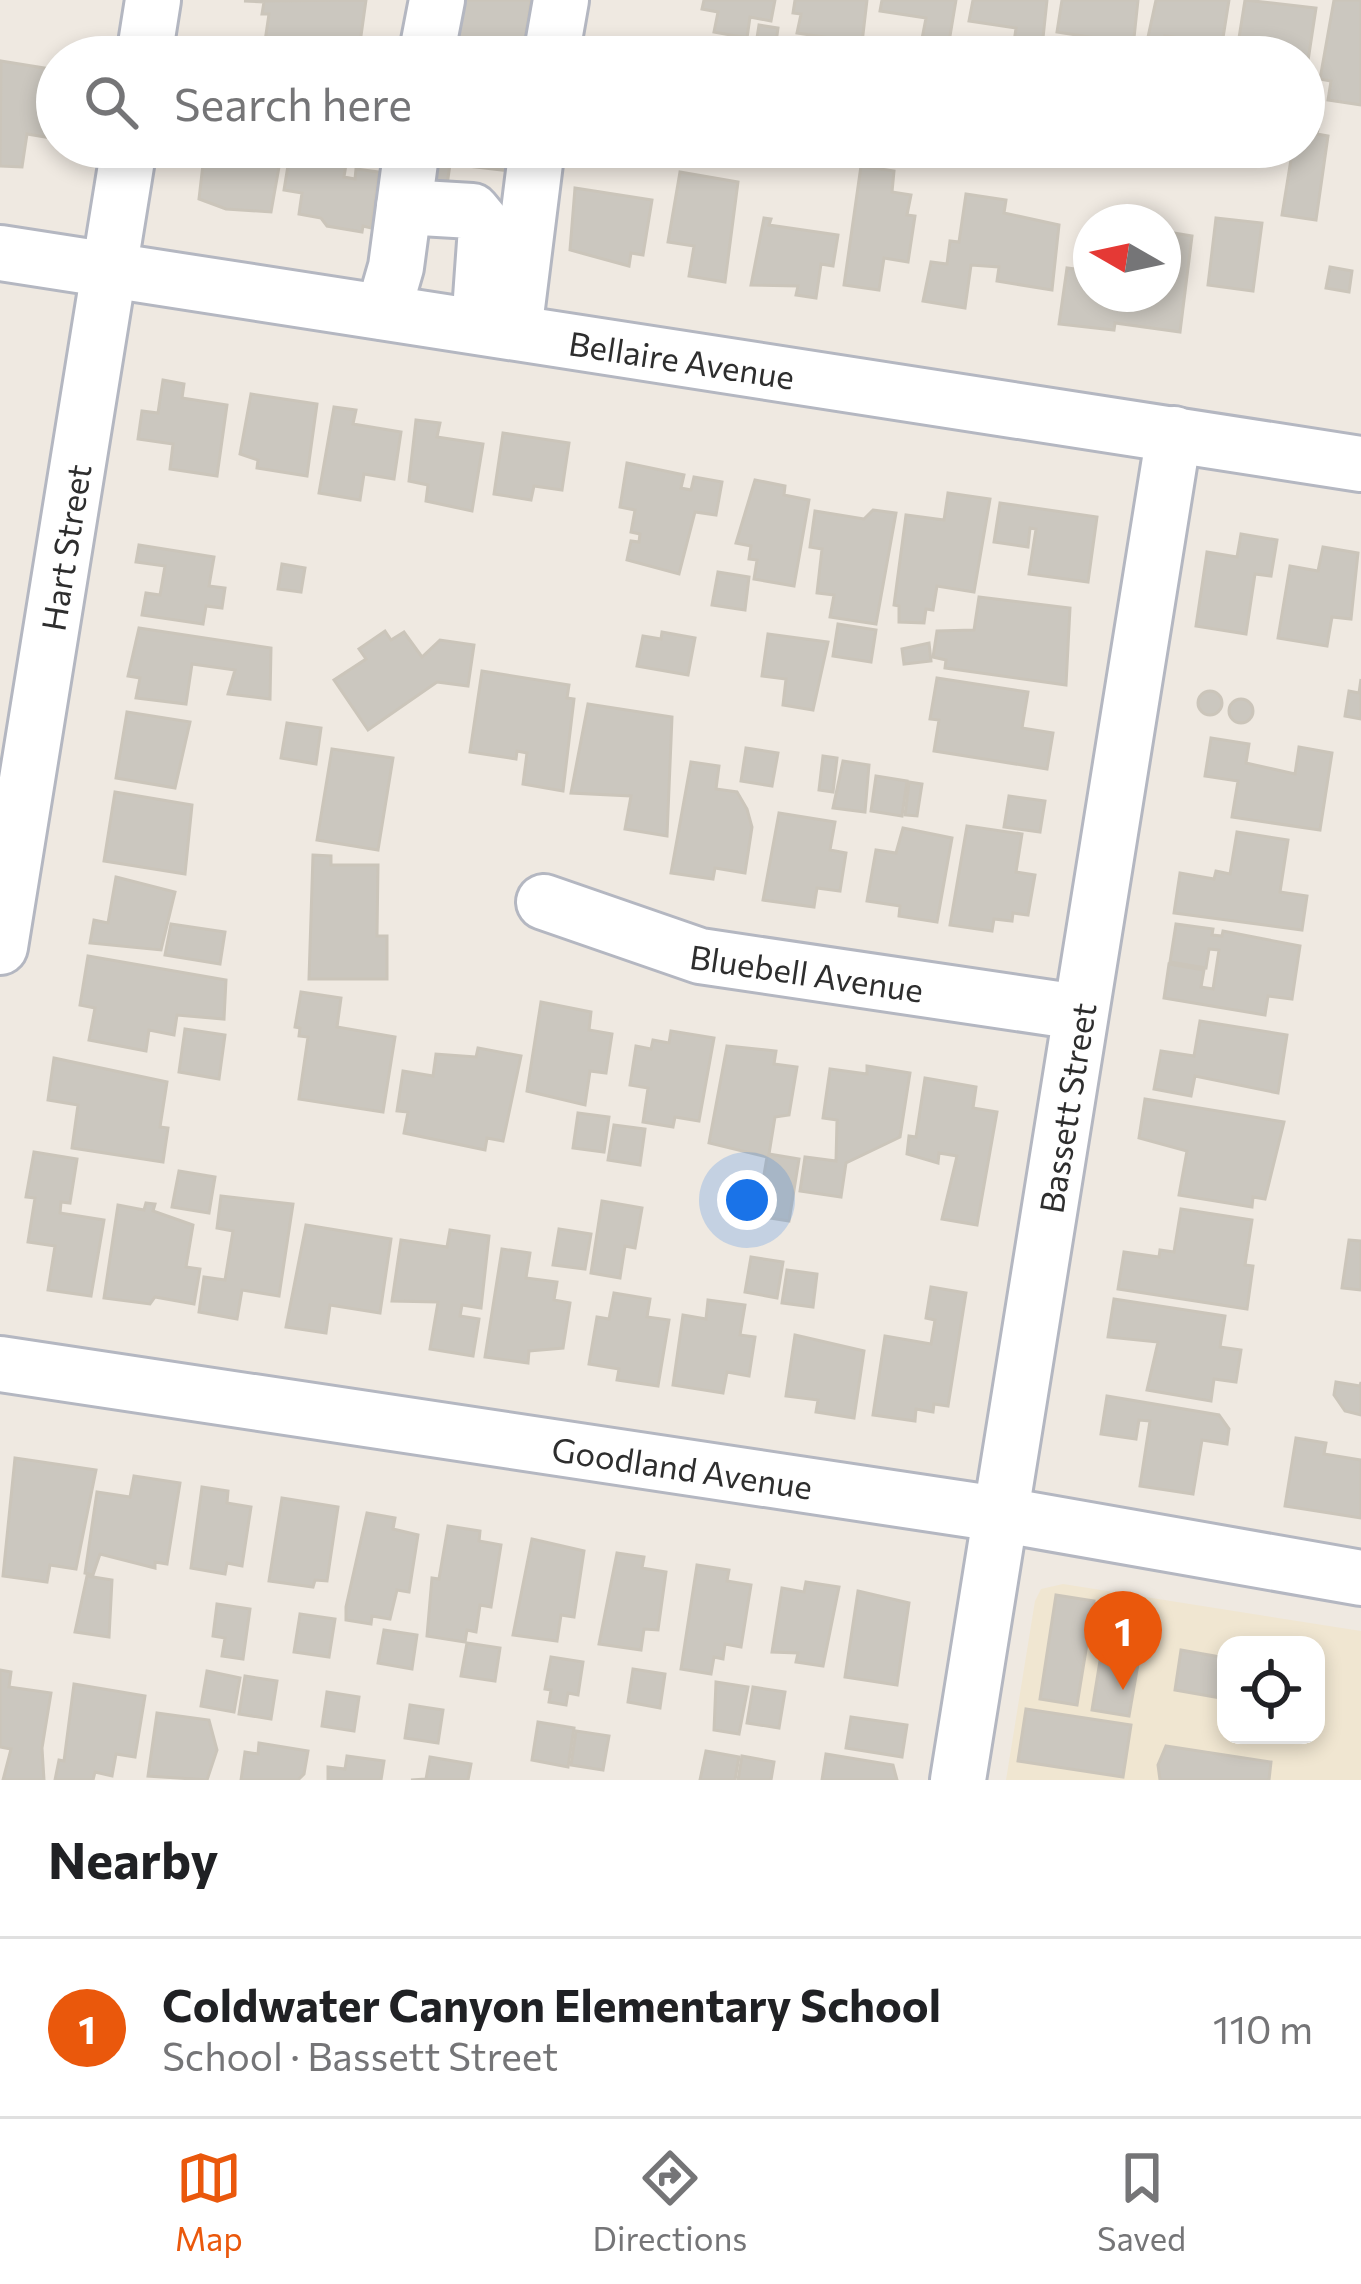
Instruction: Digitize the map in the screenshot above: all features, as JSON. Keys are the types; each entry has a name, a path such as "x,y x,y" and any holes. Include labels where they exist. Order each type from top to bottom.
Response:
{"street":[{"path":"147,36 152,0"},
{"path":"431,36 437,0"},
{"path":"555,36 561,0"},
{"name":"Hart Street","path":"0,947 126,168"},
{"path":"383,312 409,168"},
{"path":"497,329 532,168"},
{"path":"404,207 472,211 486,228 497,329"},
{"name":"Bellaire Avenue","path":"0,253 1361,464"},
{"name":"Bassett Street","path":"958,1780 1174,434"},
{"name":"Bluebell Avenue","path":"544,902 700,956 1078,1012"},
{"name":"Goodland Avenue","path":"0,1364 998,1514 1361,1578"}],"shaded area":[{"path":"1063,1584 1361,1631 1361,1780 1006,1780 1035,1601 1041,1589"}],"building":[{"path":"366,0 361,36 266,36 269,14 262,14 264,2 244,1"},
{"path":"463,0 531,0 525,36 457,36"},
{"path":"704,0 775,0 771,21 750,17 747,36 714,32 718,12 702,9"},
{"path":"795,0 867,0 863,36 797,33 801,14 793,13"},
{"path":"882,0 956,0 950,36 923,36 926,18 880,11"},
{"path":"973,0 1047,0 1043,36 1015,36 1016,28 969,21"},
{"path":"1062,0 1138,0 1134,36 1057,32"},
{"path":"1156,0 1229,0 1223,36 1148,36"},
{"path":"1245,0 1316,8 1312,36 1239,36"},
{"path":"1334,0 1361,0 1361,105 1328,100 1331,81 1325,80"},
{"path":"759,25 778,28 777,36 757,36"},
{"path":"1,61 36,67 36,136 27,134 22,167 0,166"},
{"path":"203,168 279,168 271,212 226,209 199,199"},
{"path":"288,168 345,168 344,177 355,179 356,169 379,172 371,228 363,226 362,232 327,226 321,218 299,214 302,193 284,190"},
{"path":"425,168 449,168 445,200 409,195"},
{"path":"861,168 894,171 892,192 911,195 907,215 915,216 908,262 884,258 879,290 844,285"},
{"path":"1290,168 1323,168 1316,220 1282,215"},
{"path":"680,172 738,182 725,282 689,276 694,246 668,242"},
{"path":"575,188 652,200 643,255 631,253 629,266 570,250"},
{"path":"966,194 1006,200 1004,213 1059,225 1052,290 997,281 999,267 971,265 965,308 923,301 931,262 947,264 950,241 959,242"},
{"path":"764,218 771,219 769,225 838,235 833,266 821,264 816,298 796,295 798,286 751,285"},
{"path":"1216,218 1262,223 1253,291 1208,285"},
{"path":"1181,234 1192,236 1180,332 1115,323 1114,330 1059,324 1067,268 1073,269 1073,312 1181,312"},
{"path":"1330,267 1352,271 1349,292 1326,288"},
{"path":"163,380 184,384 182,398 227,405 217,476 170,469 173,444 138,439 142,411 158,413"},
{"path":"251,394 317,404 307,476 257,468 258,460 240,454"},
{"path":"334,407 356,410 353,424 401,432 394,479 364,474 360,500 319,493"},
{"path":"416,420 440,423 437,437 483,444 472,511 426,501 428,485 409,481"},
{"path":"503,433 569,443 562,490 534,486 531,500 494,494"},
{"path":"627,463 684,475 681,488 691,490 694,477 722,482 716,515 695,512 679,574 627,560 631,541 639,542 640,534 631,532 635,510 620,507"},
{"path":"755,480 785,486 784,495 809,500 794,586 754,579 757,560 749,559 751,546 736,543"},
{"path":"948,493 990,499 974,592 937,586 933,610 926,609 924,623 899,622 899,606 894,605 906,515 944,520"},
{"path":"1000,503 1097,517 1088,582 1029,574 1036,529 1030,528 1028,547 994,542"},
{"path":"873,510 896,513 876,624 830,617 834,595 817,593 822,549 810,547 815,511 864,519"},
{"path":"1241,534 1277,540 1271,576 1255,574 1246,634 1196,626 1207,552 1237,557"},
{"path":"139,545 214,557 209,586 225,588 222,608 206,606 203,624 142,615 146,593 160,595 165,566 136,562"},
{"path":"1323,547 1358,553 1351,619 1332,617 1327,646 1278,638 1290,566 1318,571"},
{"path":"282,564 305,568 301,592 278,589"},
{"path":"718,572 749,577 745,610 712,605"},
{"path":"979,597 1070,608 1066,685 945,668 946,660 933,657 937,631 974,630"},
{"path":"838,624 876,630 871,662 833,656"},
{"path":"139,628 271,648 270,699 228,694 235,670 192,664 186,704 136,698 140,678 128,676"},
{"path":"385,631 391,640 404,632 422,657 440,640 474,645 468,686 437,682 368,730 334,680 366,659 359,649"},
{"path":"662,632 695,638 688,675 637,666 643,636 661,639"},
{"path":"768,634 828,642 813,710 783,705 786,679 762,676"},
{"path":"929,643 931,661 904,664 902,649"},
{"path":"482,671 569,685 567,698 574,699 563,791 523,784 527,753 517,751 516,759 470,752"},
{"path":"937,678 1028,692 1022,728 1053,733 1047,769 934,751 939,720 930,719"},
{"path":"1361,679 1361,719 1345,716 1349,691 1359,693"},
{"path":"1210,691 1219,694 1219,712 1210,715 1201,712 1198,703 1201,694"},
{"path":"1241,699 1250,702 1250,720 1241,723 1232,720 1229,711 1232,702"},
{"path":"588,704 672,717 667,836 625,829 631,796 571,793"},
{"path":"127,712 190,722 175,788 116,778"},
{"path":"287,723 321,728 316,764 281,758"},
{"path":"1211,738 1249,744 1246,763 1295,774 1299,747 1332,753 1320,830 1232,817 1238,781 1205,776"},
{"path":"746,748 778,753 772,786 741,781"},
{"path":"332,749 393,758 378,850 317,840"},
{"path":"823,756 837,758 833,792 819,790"},
{"path":"843,761 869,765 865,812 833,808"},
{"path":"691,762 719,766 716,789 737,792 747,809 752,827 745,873 715,868 713,879 671,873"},
{"path":"876,776 907,781 902,816 871,811"},
{"path":"909,782 922,784 917,816 905,815"},
{"path":"115,792 192,805 185,874 104,861"},
{"path":"1009,796 1045,801 1040,832 1004,827"},
{"path":"779,813 835,822 830,850 846,853 840,891 817,888 814,907 763,900"},
{"path":"967,826 1022,834 1016,872 1035,875 1028,915 1013,913 1012,921 994,919 992,931 950,925"},
{"path":"903,828 952,838 937,922 899,916 900,906 867,901 876,850 896,853"},
{"path":"1237,832 1288,840 1280,892 1307,896 1302,930 1174,913 1180,873 1214,879 1216,871 1230,874"},
{"path":"313,855 331,856 331,865 378,865 377,936 387,936 387,979 309,979"},
{"path":"116,877 175,892 161,950 90,943 94,920 108,923"},
{"path":"171,924 225,932 220,964 165,955"},
{"path":"1176,924 1213,929 1212,935 1222,936 1223,931 1300,946 1292,999 1268,996 1265,1015 1164,998 1169,964 1204,970 1201,987 1213,989 1219,950 1209,949 1206,968 1170,962"},
{"path":"88,956 226,980 224,1019 177,1015 174,1035 149,1030 146,1051 89,1040 95,1008 80,1005"},
{"path":"301,992 341,998 337,1027 395,1037 383,1112 299,1099 308,1037 299,1036 300,1028 295,1027"},
{"path":"541,1002 591,1012 589,1030 612,1034 606,1073 590,1071 585,1105 527,1091"},
{"path":"1200,1021 1287,1035 1278,1093 1195,1076 1191,1096 1154,1089 1161,1051 1194,1056"},
{"path":"185,1029 225,1035 219,1079 179,1072"},
{"path":"671,1031 714,1038 699,1121 675,1117 673,1127 643,1122 648,1088 630,1085 636,1046 651,1049 653,1040 669,1043"},
{"path":"727,1046 776,1051 774,1064 797,1067 789,1115 775,1117 769,1154 799,1159 789,1221 757,1216 767,1157 709,1143"},
{"path":"478,1048 521,1056 503,1141 487,1138 485,1150 404,1133 408,1112 397,1111 403,1071 433,1076 436,1054 476,1057"},
{"path":"54,1058 167,1082 160,1127 168,1128 163,1162 72,1148 78,1105 48,1100"},
{"path":"867,1066 910,1073 900,1137 846,1163 841,1197 800,1191 805,1157 836,1161 837,1120 823,1118 830,1069 867,1074"},
{"path":"925,1078 976,1087 973,1108 997,1112 977,1225 942,1219 957,1156 939,1153 938,1163 907,1154 909,1136 916,1137"},
{"path":"1145,1099 1284,1122 1265,1199 1253,1197 1252,1207 1179,1195 1187,1151 1139,1138"},
{"path":"578,1113 609,1117 604,1152 573,1148"},
{"path":"614,1125 645,1129 640,1165 608,1160"},
{"path":"34,1152 77,1159 70,1203 61,1202 60,1213 104,1220 91,1296 48,1290 55,1246 28,1242 35,1198 26,1197"},
{"path":"179,1171 215,1177 209,1213 172,1207"},
{"path":"221,1196 293,1204 279,1296 242,1290 237,1319 199,1312 204,1277 225,1280 233,1231 217,1228"},
{"path":"602,1201 642,1208 635,1248 625,1246 620,1278 591,1273"},
{"path":"146,1203 155,1204 153,1211 193,1225 186,1267 200,1269 194,1304 155,1297 150,1304 104,1298 118,1205 144,1210"},
{"path":"1181,1209 1252,1220 1245,1265 1253,1266 1247,1309 1118,1289 1124,1252 1159,1257 1160,1250 1174,1252"},
{"path":"306,1225 391,1239 380,1313 330,1305 326,1333 286,1327"},
{"path":"559,1229 591,1234 585,1269 553,1265"},
{"path":"450,1230 489,1236 481,1308 462,1305 460,1316 479,1319 473,1356 430,1349 438,1302 392,1301 401,1240 447,1247"},
{"path":"1349,1240 1361,1241 1361,1290 1342,1288"},
{"path":"502,1249 530,1253 526,1278 557,1282 554,1300 570,1303 563,1348 529,1351 528,1363 485,1357"},
{"path":"751,1257 783,1262 777,1298 745,1292"},
{"path":"787,1270 817,1274 813,1307 782,1303"},
{"path":"931,1287 966,1293 948,1406 934,1404 933,1412 916,1409 915,1421 873,1415 885,1336 931,1344 935,1320 926,1318"},
{"path":"614,1293 650,1299 647,1317 669,1320 658,1386 617,1380 619,1369 589,1364 597,1317 609,1319"},
{"path":"1114,1299 1225,1316 1220,1347 1241,1350 1236,1382 1214,1379 1211,1401 1147,1390 1158,1342 1108,1337"},
{"path":"708,1300 745,1305 740,1335 755,1337 749,1376 727,1372 723,1393 673,1385 683,1315 706,1319"},
{"path":"795,1335 864,1351 854,1418 816,1412 818,1400 786,1396"},
{"path":"1336,1382 1360,1386 1361,1382 1361,1415 1345,1411 1334,1395"},
{"path":"1107,1396 1219,1415 1229,1429 1227,1444 1202,1440 1193,1494 1140,1486 1150,1421 1139,1420 1136,1439 1101,1434"},
{"path":"1296,1438 1326,1443 1324,1454 1361,1460 1361,1518 1285,1506"},
{"path":"15,1458 96,1470 76,1569 50,1565 47,1582 3,1576"},
{"path":"134,1476 180,1483 167,1564 155,1562 155,1568 100,1554 93,1575 85,1573 97,1492 130,1497"},
{"path":"202,1487 228,1491 227,1503 251,1507 242,1566 227,1563 225,1574 191,1568"},
{"path":"282,1498 338,1507 327,1581 315,1580 313,1587 269,1581"},
{"path":"367,1513 395,1518 393,1529 418,1535 409,1592 397,1590 390,1619 372,1616 371,1624 346,1620"},
{"path":"448,1526 480,1531 479,1541 501,1545 491,1607 480,1605 476,1632 467,1630 465,1642 427,1636 432,1578 439,1579"},
{"path":"532,1539 584,1551 574,1617 561,1615 557,1641 513,1635"},
{"path":"617,1553 644,1557 642,1568 666,1572 658,1630 644,1629 641,1650 599,1644"},
{"path":"697,1565 729,1570 727,1581 751,1585 741,1647 725,1644 723,1659 714,1657 711,1674 681,1669"},
{"path":"87,1576 112,1580 109,1637 75,1632"},
{"path":"806,1582 839,1587 823,1666 796,1662 798,1653 772,1652 782,1588 804,1592"},
{"path":"858,1591 909,1603 897,1685 845,1677"},
{"path":"1056,1595 1094,1601 1077,1705 1040,1699"},
{"path":"217,1604 250,1609 243,1659 222,1656 225,1638 213,1636"},
{"path":"1109,1606 1147,1612 1129,1716 1092,1710"},
{"path":"300,1614 335,1619 329,1657 294,1652"},
{"path":"384,1630 417,1635 412,1669 378,1663"},
{"path":"467,1643 500,1648 495,1681 461,1676"},
{"path":"1181,1650 1217,1656 1217,1697 1175,1690"},
{"path":"551,1657 583,1662 578,1695 568,1693 566,1705 549,1702 551,1690 545,1689"},
{"path":"633,1669 665,1674 660,1708 628,1702"},
{"path":"0,1670 11,1672 9,1687 51,1693 42,1748 44,1780 3,1780 11,1749 0,1747"},
{"path":"207,1671 240,1678 234,1712 201,1706"},
{"path":"245,1676 277,1681 271,1719 239,1714"},
{"path":"716,1682 748,1687 739,1734 714,1730"},
{"path":"74,1684 145,1696 135,1757 116,1754 112,1776 95,1772 93,1780 55,1780 59,1760 64,1761"},
{"path":"753,1687 785,1692 779,1728 747,1723"},
{"path":"327,1692 359,1697 354,1731 322,1726"},
{"path":"410,1705 443,1710 438,1743 405,1738"},
{"path":"1026,1709 1131,1725 1123,1777 1018,1761"},
{"path":"157,1713 209,1720 217,1750 207,1780 148,1776"},
{"path":"851,1717 907,1725 902,1757 846,1748"},
{"path":"538,1722 574,1728 568,1767 532,1760"},
{"path":"576,1731 609,1736 603,1770 571,1765"},
{"path":"259,1743 308,1751 304,1774 298,1780 241,1780 245,1752 258,1754"},
{"path":"1166,1746 1271,1762 1269,1780 1160,1780 1158,1765"},
{"path":"706,1751 739,1757 735,1780 700,1780"},
{"path":"826,1754 893,1765 897,1780 822,1780"},
{"path":"347,1756 384,1761 381,1780 328,1780 328,1767 345,1769"},
{"path":"742,1756 774,1762 771,1780 738,1780"},
{"path":"430,1757 471,1764 468,1780 411,1780 426,1779"}],"place":[{"name":"Coldwater Canyon Elementary School","path":"1123,1690"}]}
